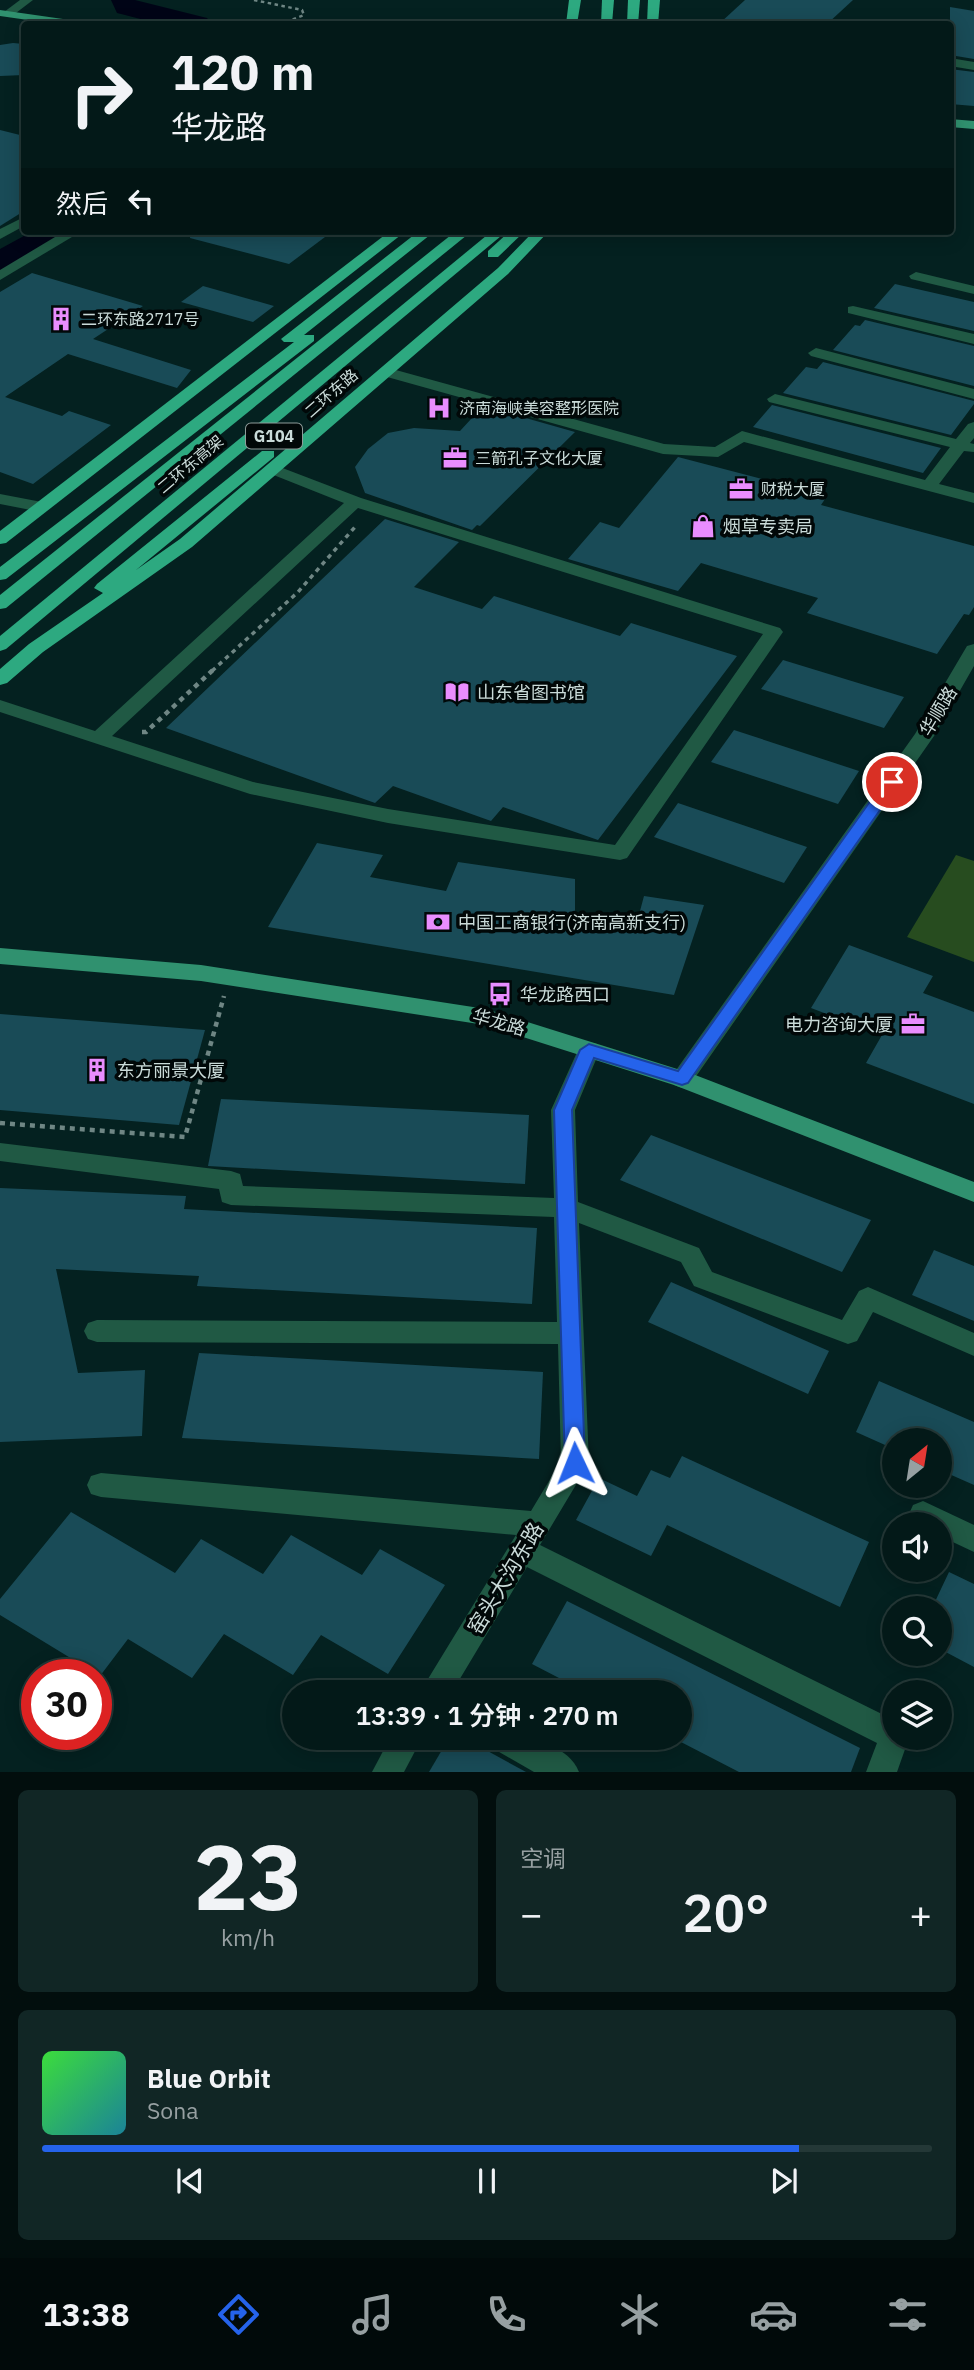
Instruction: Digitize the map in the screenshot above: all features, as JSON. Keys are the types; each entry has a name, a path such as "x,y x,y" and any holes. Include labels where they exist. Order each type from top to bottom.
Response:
{"highway":[{"path":"572,21 575,0"},
{"path":"607,21 608,0"},
{"path":"633,21 634,0"},
{"path":"653,21 654,0"},
{"path":"0,540 394,235"},
{"path":"0,569 38,535 423,235"},
{"path":"0,575 441,235"},
{"name":"二环东高架","path":"0,604 460,235"},
{"name":"二环东高架","path":"0,645 495,235"},
{"name":"二环东路","path":"36,648 82,593 513,235"},
{"path":"36,648 125,568 296,432 513,251 523,235"},
{"name":"二环东路","path":"0,679 36,648 186,543 503,271 538,235"}],"main road":[{"path":"2,21 21,22"},
{"path":"2,21 21,27"},
{"path":"954,123 974,125"},
{"path":"954,137 974,138"},
{"name":"华龙路","path":"0,956 229,977 453,1010 682,1079 974,1192"}],"street":[{"path":"2,21 27,0"},
{"path":"954,63 974,66"},
{"path":"0,235 21,223"},
{"path":"0,276 68,235"},
{"path":"916,276 974,290"},
{"path":"853,310 974,339"},
{"path":"816,353 974,394"},
{"path":"385,372 663,449 718,452 742,436 974,498"},
{"path":"775,398 968,447"},
{"path":"929,486 968,447 974,427"},
{"path":"0,706 250,789 388,816 620,853 774,632 355,502 272,469"},
{"path":"0,499 41,508"},
{"path":"98,739 355,502"},
{"name":"华顺路","path":"682,1079 924,736 974,650"},
{"name":"窑头大沟东路","path":"442,1680 575,1463 563,1110 589,1050"},
{"path":"0,1152 231,1181 231,1195 566,1208 690,1255 703,1279 848,1333 867,1298 974,1345"},
{"path":"97,1331 571,1333"},
{"path":"101,1485 537,1524"},
{"path":"952,1528 974,1539"},
{"path":"522,1550 882,1731"},
{"path":"387,1772 400,1750"},
{"path":"526,1750 564,1772"},
{"path":"881,1772 889,1750"}],"path":[{"path":"254,0 302,10 304,15 289,21"},
{"path":"0,1123 185,1137 229,977"}],"green space":[{"path":"956,855 974,861 974,962 907,937"}],"building":[{"path":"745,0 853,0 830,21 722,21"},
{"path":"950,7 974,11 974,59 954,56 954,21 950,21"},
{"path":"21,44 21,75 0,76 0,45"},
{"path":"954,70 974,72 974,106 954,104"},
{"path":"0,130 21,135 21,213 0,226"},
{"path":"190,235 328,235 289,264 190,238"},
{"path":"32,273 143,306 93,339 191,370 177,388 68,354 5,397 62,416 69,411 111,425 33,484 0,472 0,292"},
{"path":"895,284 974,302 974,331 874,308"},
{"path":"203,286 274,306 253,322 181,302"},
{"path":"865,320 974,346 974,386 833,350 855,325 860,326"},
{"path":"823,362 974,401 974,404 951,435 783,393 806,367 817,369"},
{"path":"772,405 941,448 923,473 753,427"},
{"name":"三箭孔子文化大厦","path":"483,406 575,432 480,526 477,525 472,530 365,493 355,467 368,449 388,433 414,428 460,431"},
{"path":"678,457 827,496 821,505 974,546 974,607 969,615 964,614 937,654 807,613 818,598 701,563 678,591 568,559 600,522 619,528"},
{"name":"山东省图书馆","path":"385,519 459,542 414,587 482,609 494,596 620,636 631,623 737,656 598,840 503,807 491,821 393,786 375,803 166,728"},
{"path":"783,660 904,697 884,728 761,689"},
{"path":"734,730 859,771 838,804 711,762"},
{"path":"678,803 807,847 784,883 654,837"},
{"name":"中国工商银行(济南高新支行)","path":"317,843 383,855 370,877 446,891 458,862 575,879 575,918 636,926 644,896 704,905 674,995 268,927"},
{"name":"电力咨询大厦","path":"849,945 933,976 923,993 974,1012 974,1104 866,1063 882,1035 811,1008"},
{"name":"东方丽景大厦","path":"0,1014 205,1030 179,1125 0,1110"},
{"path":"221,1099 529,1115 525,1184 208,1166"},
{"path":"651,1135 871,1220 842,1272 620,1180"},
{"path":"0,1188 186,1196 184,1209 537,1228 532,1304 197,1286 199,1276 56,1269 78,1373 145,1370 142,1436 0,1442"},
{"path":"934,1250 974,1266 974,1321 912,1295"},
{"path":"671,1282 829,1351 808,1394 648,1322"},
{"path":"199,1353 543,1372 539,1459 182,1438"},
{"path":"879,1381 974,1422 974,1485 952,1475 952,1428 882,1428 882,1444 856,1432"},
{"path":"682,1456 869,1542 840,1607 667,1525 651,1556 576,1520 599,1478 637,1496 651,1470 670,1478"},
{"path":"71,1512 175,1573 201,1539 263,1574 291,1535 362,1575 380,1549 445,1585 388,1674 321,1635 293,1675 224,1634 192,1678 128,1639 112,1660 72,1659 0,1615 0,1599"},
{"path":"952,1573 974,1584 974,1667 952,1655 952,1596 938,1596 944,1582 952,1582"},
{"path":"567,1601 860,1748 851,1772 739,1772 692,1748 692,1680 563,1680 532,1664"},
{"path":"442,1750 486,1750 526,1772 429,1772"}],"waterway":[{"path":"123,0 126,8 188,21"},
{"path":"0,262 48,235"}],"place":[{"name":"二环东路2717号","path":"61,319"},
{"name":"济南海峡美容整形医院","path":"439,408"},
{"name":"三箭孔子文化大厦","path":"455,458"},
{"name":"财税大厦","path":"741,489"},
{"name":"烟草专卖局","path":"703,526"},
{"name":"山东省图书馆","path":"457,692"},
{"name":"中国工商银行(济南高新支行)","path":"438,922"},
{"name":"华龙路西口","path":"500,994"},
{"name":"电力咨询大厦","path":"913,1024"},
{"name":"东方丽景大厦","path":"97,1070"}],"route":[{"path":"575,1463 563,1110 589,1050 682,1079 892,782"}]}
